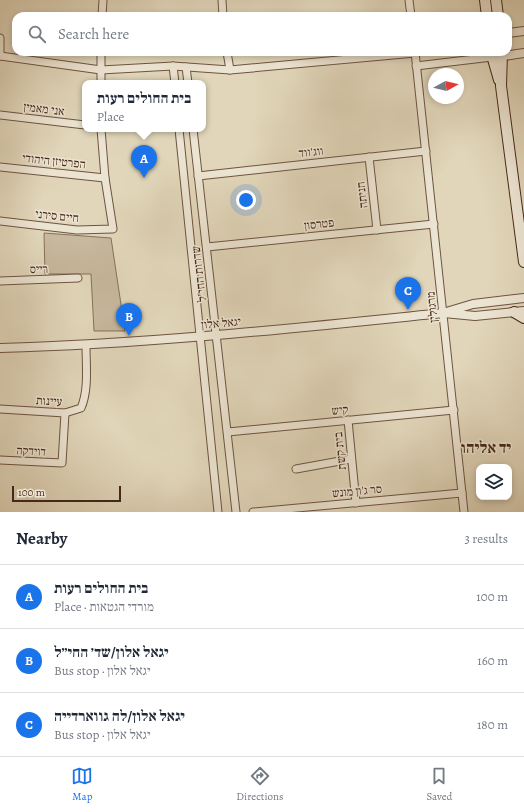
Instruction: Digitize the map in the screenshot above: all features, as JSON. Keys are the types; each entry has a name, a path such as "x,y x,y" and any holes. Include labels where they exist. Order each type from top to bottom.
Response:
{"main road":[{"path":"485,0 486,12"},
{"path":"496,0 498,12"},
{"path":"497,56 524,262"},
{"path":"519,312 524,318"}],"street":[{"path":"102,12 103,0"},
{"path":"222,0 223,12"},
{"path":"409,0 410,12"},
{"path":"512,32 524,31"},
{"path":"0,38 0,56 101,70 173,66 230,70 382,56"},
{"path":"512,53 524,53"},
{"path":"101,56 101,80"},
{"path":"228,56 230,70"},
{"name":"מרגולין","path":"415,56 464,512"},
{"path":"416,66 484,56"},
{"path":"173,66 175,80"},
{"path":"186,67 188,80"},
{"name":"אני מאמין","path":"0,115 82,125"},
{"path":"101,132 105,178"},
{"name":"שדרות החי\"ל","path":"179,132 218,512"},
{"name":"שדרות החי\"ל","path":"193,132 236,512"},
{"name":"ווג'ווד","path":"198,176 426,151"},
{"name":"חניתה","path":"369,157 377,230"},
{"name":"הפרטיזן היהודי","path":"0,167 105,178"},
{"name":"חיים סירני","path":"0,221 77,230 113,229 105,178"},
{"name":"פטרסון","path":"207,247 434,224"},
{"name":"רייס","path":"0,281 78,278"},
{"name":"יגאל אלון","path":"0,348 86,346 217,336 443,313 474,304 524,298"},
{"name":"יגאל אלון","path":"443,313 475,316 519,312"},
{"name":"עיינות","path":"0,409 65,413 81,408 83,404 86,369 86,346"},
{"name":"קיש","path":"228,432 454,410"},
{"name":"דוידקה","path":"0,460 62,464 65,413"},
{"name":"בית קשת","path":"348,420 356,503"},
{"path":"296,469 352,459"},
{"name":"סר ג'ון מונש","path":"253,512 462,493"}],"shaded area":[{"path":"44,233 111,238 125,331 94,331 91,274 45,274"}],"place":[{"name":"בית החולים רעות","path":"144,178"},
{"name":"יגאל אלון/לה גווארדייה","path":"408,310"},
{"name":"יגאל אלון/שד׳ החי״ל","path":"129,336"}],"district":[{"name":"יד אליהו","path":"486,448"}]}
